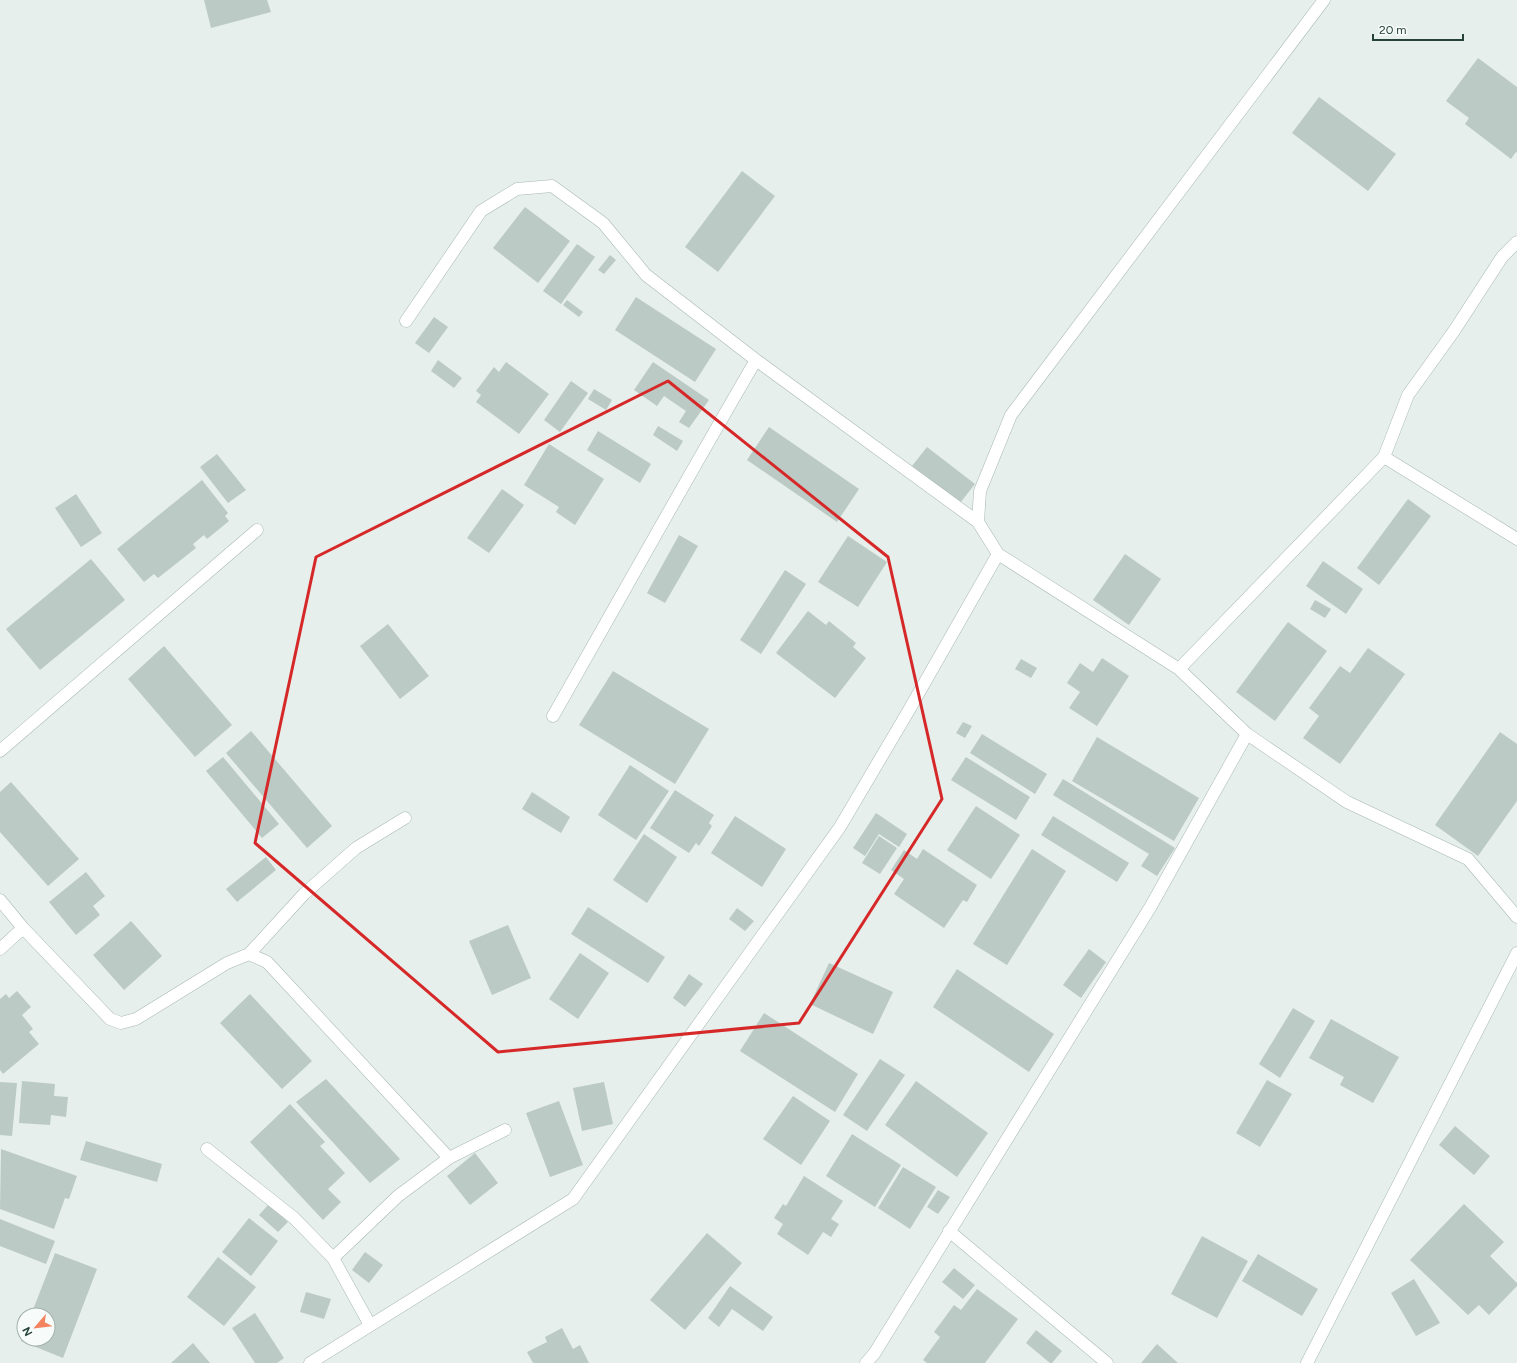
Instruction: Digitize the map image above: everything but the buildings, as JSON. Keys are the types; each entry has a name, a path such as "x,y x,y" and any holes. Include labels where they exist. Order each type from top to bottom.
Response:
{"street":[{"path":"978,522 980,491 1011,415 1324,0"},
{"path":"406,321 481,211 517,189 552,186 603,223 646,275 756,360 978,522 998,554 1179,669 1247,734 1347,802 1468,859 1517,917"},
{"path":"1179,669 1384,457 1408,395 1454,331 1502,257 1517,242"},
{"path":"553,716 636,571 692,468 756,360"},
{"path":"1384,457 1517,539"},
{"path":"0,752 256,530"},
{"path":"310,1363 573,1199 840,827 998,554"},
{"path":"866,1363 874,1354 1151,906 1247,734"},
{"path":"0,900 23,928 110,1019 121,1023 136,1019 227,963 249,954 304,894 356,848 405,818"},
{"path":"0,949 23,928"},
{"path":"1307,1363 1517,953"},
{"path":"249,954 267,962 449,1158"},
{"path":"333,1258 398,1196 449,1158 505,1130"},
{"path":"207,1149 294,1218 333,1258 370,1325"},
{"path":"949,1231 1106,1363"}],"highlighted area":[{"path":"668,381 888,557 942,799 799,1023 498,1052 255,843 316,557"}]}
